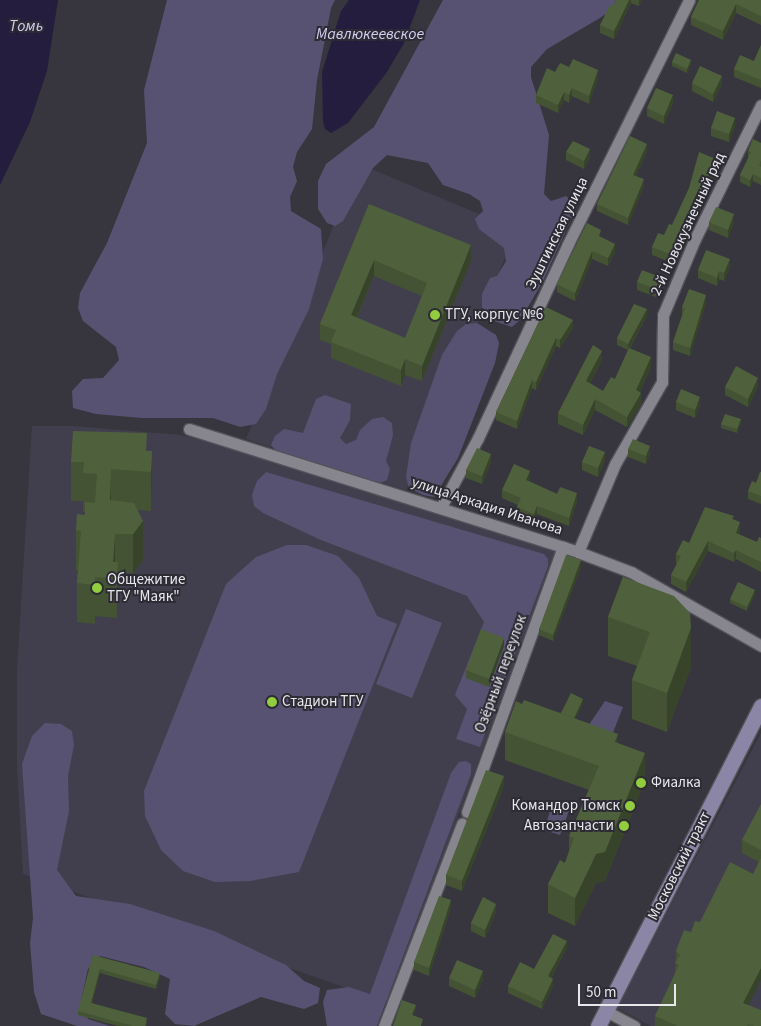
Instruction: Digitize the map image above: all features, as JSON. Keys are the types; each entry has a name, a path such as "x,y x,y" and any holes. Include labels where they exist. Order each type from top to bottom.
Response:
{"main road":[{"name":"Московский тракт","path":"598,1026 761,706"}],"street":[{"name":"Эуштинская улица","path":"441,508 478,438 568,244 689,0"},
{"name":"2-й Новокузнечный ряд","path":"578,552 615,464 662,382 663,315 695,239 761,105"},
{"name":"улица Аркадия Иванова","path":"189,429 578,552 630,572 761,646"},
{"name":"Озёрный переулок","path":"467,812 563,547"},
{"path":"384,1026 462,824"},
{"path":"606,1011 634,1026"}],"shaded area":[{"path":"167,0 335,0 331,8 317,80 312,129 297,152 293,167 297,181 290,197 291,211 321,229 323,259 309,309 277,374 266,409 256,424 240,427 213,418 142,418 96,414 73,408 72,391 83,379 103,378 119,360 116,347 83,321 78,308 80,293 107,243 147,143 144,90"},
{"path":"443,0 616,0 612,9 547,49 531,67 531,77 549,135 544,194 551,201 566,196 577,206 543,281 521,319 512,327 488,319 482,309 482,294 490,278 497,276 506,261 504,248 479,229 475,219 483,211 480,201 469,194 443,185 428,163 387,155 373,168 343,221 335,226 327,223 318,209 318,181 326,164 374,127"},
{"path":"359,164 517,230 406,490 246,439"},
{"path":"477,323 496,335 499,343 495,363 458,458 434,497 423,495 409,488 406,477 411,443 442,355 457,331 466,324"},
{"path":"325,395 351,404 350,420 340,438 346,444 356,440 360,430 372,419 383,417 392,423 393,435 386,461 390,469 387,480 380,483 277,452 271,445 275,436 284,429 303,433 316,399"},
{"path":"32,426 73,426 180,435 214,443 556,551 389,1003 23,874 17,768 17,669"},
{"path":"266,472 544,554 548,559 548,566 480,747 456,739 467,709 455,695 484,622 467,596 321,540 263,513 254,506 252,495 257,481"},
{"name":"Стадион ТГУ","path":"287,545 306,545 338,556 359,578 377,616 397,624 299,872 250,881 215,882 183,871 161,850 145,816 144,791 226,584 256,557"},
{"path":"406,609 442,623 412,698 376,684"},
{"path":"605,701 623,707 607,748 580,738"},
{"path":"45,723 61,724 72,731 74,745 68,776 69,811 57,870 76,896 130,904 214,931 286,965 304,981 320,988 318,1003 304,1009 261,997 194,1026 175,1024 165,1014 170,979 144,967 100,956 88,969 81,1000 88,1019 110,1026 77,1026 41,1014 34,992 30,943 33,918 22,764 32,736"},
{"path":"761,733 761,1026 651,1026 617,1008"},
{"path":"466,761 471,764 471,774 377,1026 327,1026 323,1002 327,990 349,987 370,994 451,773 459,762"},
{"path":"553,802 570,808 560,835 544,830"}],"water":[{"name":"Томь","path":"0,0 58,0 47,71 30,122 0,185"},
{"name":"Мавлюкеевское","path":"349,0 420,0 404,43 387,72 348,123 331,133 325,129 323,121 322,72 341,11"}],"building":[{"path":"616,0 629,0 614,31 600,25 610,5 613,6"},
{"path":"699,0 761,0 761,16 736,4 723,31 691,17"},
{"path":"761,45 761,80 734,69 740,55 754,61"},
{"path":"676,53 691,60 687,69 672,62"},
{"path":"573,59 598,70 589,96 572,88 569,95 564,92 558,105 536,95 547,68 555,72 560,63 569,67"},
{"path":"700,66 722,76 713,94 692,83"},
{"path":"656,88 673,95 664,116 647,108"},
{"path":"717,111 735,118 729,134 711,128"},
{"path":"630,136 647,144 633,175 644,179 628,218 597,204"},
{"path":"753,139 761,143 759,166 761,167 761,178 753,174 750,180 740,175 751,152 748,151"},
{"path":"573,141 590,149 584,161 566,152"},
{"path":"699,152 716,159 694,207 697,209 693,218 688,216 670,254 652,247 658,233 664,235 669,224 672,225 689,188"},
{"name":"ТГУ, корпус №6","path":"369,204 471,245 422,366 405,359 401,370 331,342 336,330 320,324","holes":["374,260 427,283 405,338 351,315"]},
{"path":"716,207 734,214 728,230 709,222"},
{"path":"587,223 601,230 599,236 615,244 608,258 592,251 575,293 557,284"},
{"path":"706,250 730,259 724,273 719,271 717,278 698,270"},
{"path":"642,270 660,277 656,289 637,282"},
{"path":"689,289 706,295 690,348 673,342 685,308 682,307"},
{"path":"634,304 647,309 628,344 617,338"},
{"path":"546,307 573,320 560,340 556,338 536,382 532,380 517,421 496,412"},
{"path":"593,345 602,351 586,381 603,391 611,377 615,379 629,348 651,357 636,390 641,393 627,417 595,399 583,425 558,413"},
{"path":"736,366 758,378 748,399 725,387"},
{"path":"681,389 700,397 695,410 676,402"},
{"path":"725,414 741,419 737,429 721,424"},
{"path":"73,431 147,433 146,451 152,451 151,472 111,469 110,500 134,503 143,521 133,534 115,534 113,562 118,562 117,579 95,577 95,585 77,583 81,531 76,530 77,514 85,515 85,502 95,503 97,474 83,473 84,462 71,462"},
{"path":"633,439 650,446 646,456 628,449"},
{"path":"589,446 605,452 598,468 582,462"},
{"path":"477,448 491,454 482,476 466,470"},
{"path":"514,464 530,471 526,480 557,494 560,487 577,493 569,518 537,506 534,514 517,507 521,498 502,490"},
{"path":"760,472 761,496 748,491 752,481 756,483"},
{"path":"705,507 734,516 732,519 740,522 736,533 757,542 759,537 761,538 761,562 736,550 734,553 708,541 686,582 671,575 681,556 676,554 683,540 689,543"},
{"path":"566,555 581,560 553,635 539,629"},
{"path":"623,577 674,596 690,613 691,628 667,693 632,680 650,632 608,617"},
{"path":"738,582 755,590 747,607 730,599"},
{"path":"481,629 504,638 489,679 466,670"},
{"path":"571,693 583,699 574,718 561,713"},
{"path":"524,700 618,734 615,742 645,753 605,852 596,854 575,898 548,884 560,860 565,863 574,838 569,836 599,766 505,732 516,701 522,704"},
{"path":"486,770 504,776 462,881 446,875"},
{"path":"761,804 761,850 742,840"},
{"path":"761,858 761,968 743,1003 761,1010 761,1026 748,1024 747,1026 678,1026 655,1016 679,965 675,963 680,955 676,951 684,930 691,932 695,921 700,922 730,862 753,874"},
{"path":"439,896 451,900 429,968 414,962"},
{"path":"483,897 496,904 485,930 471,923"},
{"path":"553,934 567,941 548,976 553,979 542,1002 508,986 520,962 534,969"},
{"path":"93,955 160,973 156,985 100,969 91,1003 147,1018 145,1026 133,1026 78,1011"},
{"path":"457,960 483,971 475,990 449,978"},
{"path":"402,1000 416,1005 412,1015 423,1019 421,1026 393,1026"}],"place":[{"name":"ТГУ, корпус №6","path":"435,315"},
{"name":"Общежитие ТГУ \"Маяк\"","path":"97,588"},
{"name":"Стадион ТГУ","path":"272,702"},
{"name":"Фиалка","path":"641,783"},
{"name":"Командор Томск","path":"630,806"},
{"name":"Автозапчасти","path":"624,826"}]}
